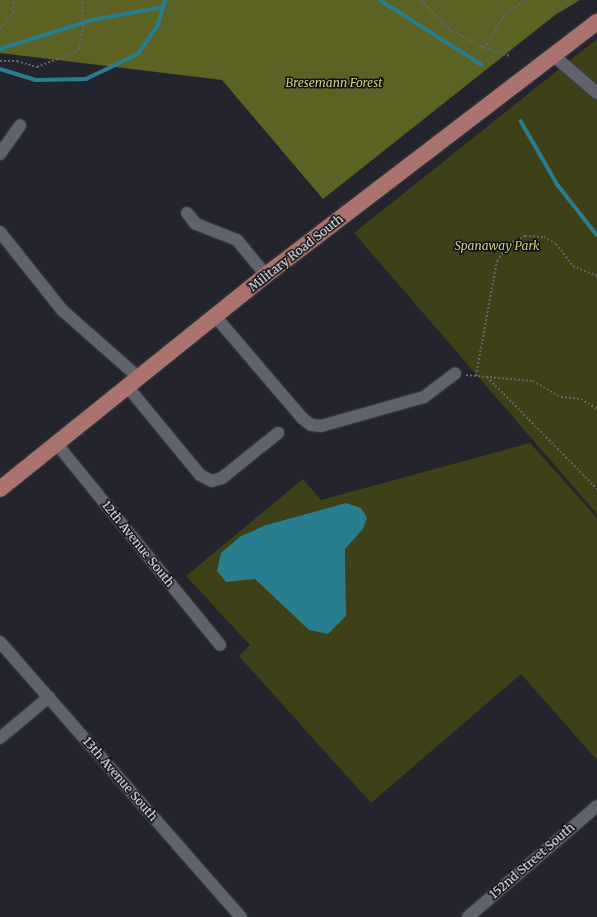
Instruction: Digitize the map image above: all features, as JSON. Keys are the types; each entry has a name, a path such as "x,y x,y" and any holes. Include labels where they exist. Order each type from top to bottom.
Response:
{"main road":[{"name":"Military Road South","path":"0,489 266,275 597,22"}],"street":[{"path":"554,56 597,94"},
{"path":"0,154 20,125"},
{"path":"187,213 196,224 237,240 266,275"},
{"path":"0,232 62,310 133,382 200,476 212,481 222,478 278,433"},
{"path":"215,316 302,418 311,425 321,426 424,397 455,374"},
{"name":"12th Avenue South","path":"56,443 220,645"},
{"name":"13th Avenue South","path":"0,642 241,917"},
{"path":"0,738 49,698"},
{"name":"152nd Street South","path":"468,917 597,806"}],"path":[{"path":"0,29 14,12 14,0"},
{"path":"0,61 45,66 80,48 84,28 82,0"},
{"path":"421,0 448,29 484,48 511,56"},
{"path":"484,48 505,15 525,0"},
{"path":"476,376 497,261 508,244 525,236 544,237 556,244 573,266 597,276"},
{"path":"455,374 533,381 561,397 581,399 597,409"},
{"path":"487,377 597,489"}],"green space":[{"name":"Bresemann Forest","path":"0,0 580,0 555,15 323,199 222,80 0,53"},
{"name":"Spanaway Park","path":"597,39 597,514 354,233"},
{"path":"530,443 597,518 597,760 521,674 371,803 239,656 250,645 186,576 303,479 321,500","holes":["346,503 363,529 345,549 346,616 279,599 255,579 241,536 266,525"]}],"water":[{"path":"346,503 361,508 367,518 363,529 345,549 346,616 328,634 309,630 255,579 226,582 217,571 221,553 241,536 266,525"}],"waterway":[{"path":"0,69 36,80 86,79 138,54 157,27 165,0"},
{"path":"380,0 481,64"},
{"path":"0,49 92,20 163,7"},
{"path":"521,121 558,185 597,235"}]}
